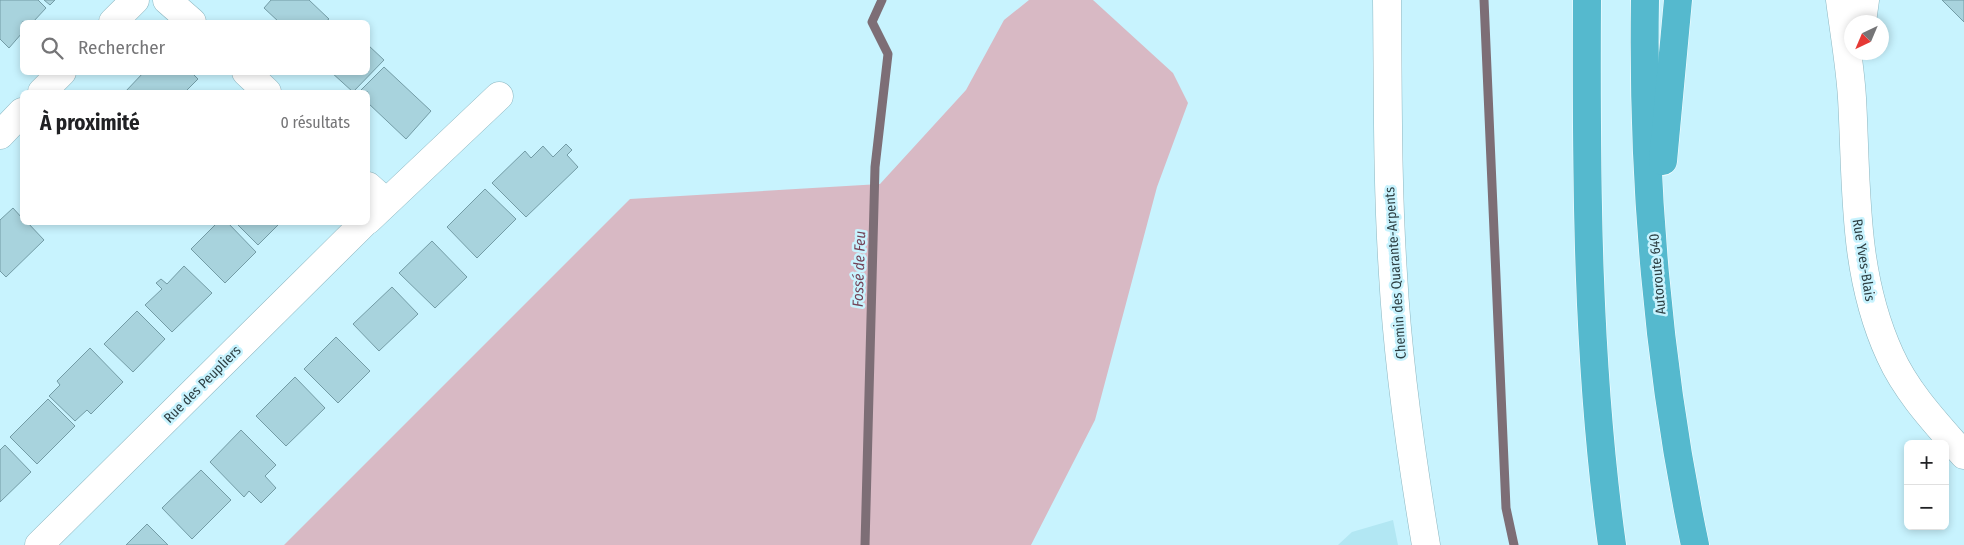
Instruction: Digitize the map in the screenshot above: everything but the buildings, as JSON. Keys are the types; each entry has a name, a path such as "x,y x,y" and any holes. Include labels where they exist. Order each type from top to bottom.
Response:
{"highway":[{"path":"1570,0 1587,148"},
{"path":"1587,0 1587,148 1592,340 1612,545"},
{"name":"Autoroute 640","path":"1645,0 1647,132 1655,259 1672,403 1695,545"},
{"path":"1655,259 1678,0"}],"street":[{"path":"115,20 135,0"},
{"path":"168,0 190,20"},
{"name":"Chemin des Quarante-Arpents","path":"1387,0 1388,138 1393,284 1404,399 1426,545"},
{"name":"Rue Yves-Blais","path":"1840,0 1852,97 1857,228 1871,305 1890,355 1898,370 1927,413 1964,455"},
{"path":"1863,15 1865,0"},
{"name":"Rue Yves-Blais","path":"1852,97 1857,60"},
{"path":"44,90 59,75"},
{"path":"249,75 265,90"},
{"name":"Rue des Peupliers","path":"371,208 499,96"},
{"path":"0,135 20,114"},
{"name":"Rue des Peupliers","path":"39,545 354,225"}],"shaded area":[{"path":"1029,0 1093,0 1173,73 1188,103 1157,187 1095,420 1031,545 284,545 630,199 880,184 966,90 1004,20"},
{"path":"1393,520 1398,545 1338,545 1352,532"}],"waterway":[{"name":"Fossé de Feu","path":"865,545 875,167 888,54 872,22 882,0"},
{"path":"1484,0 1506,508 1514,545"}]}
